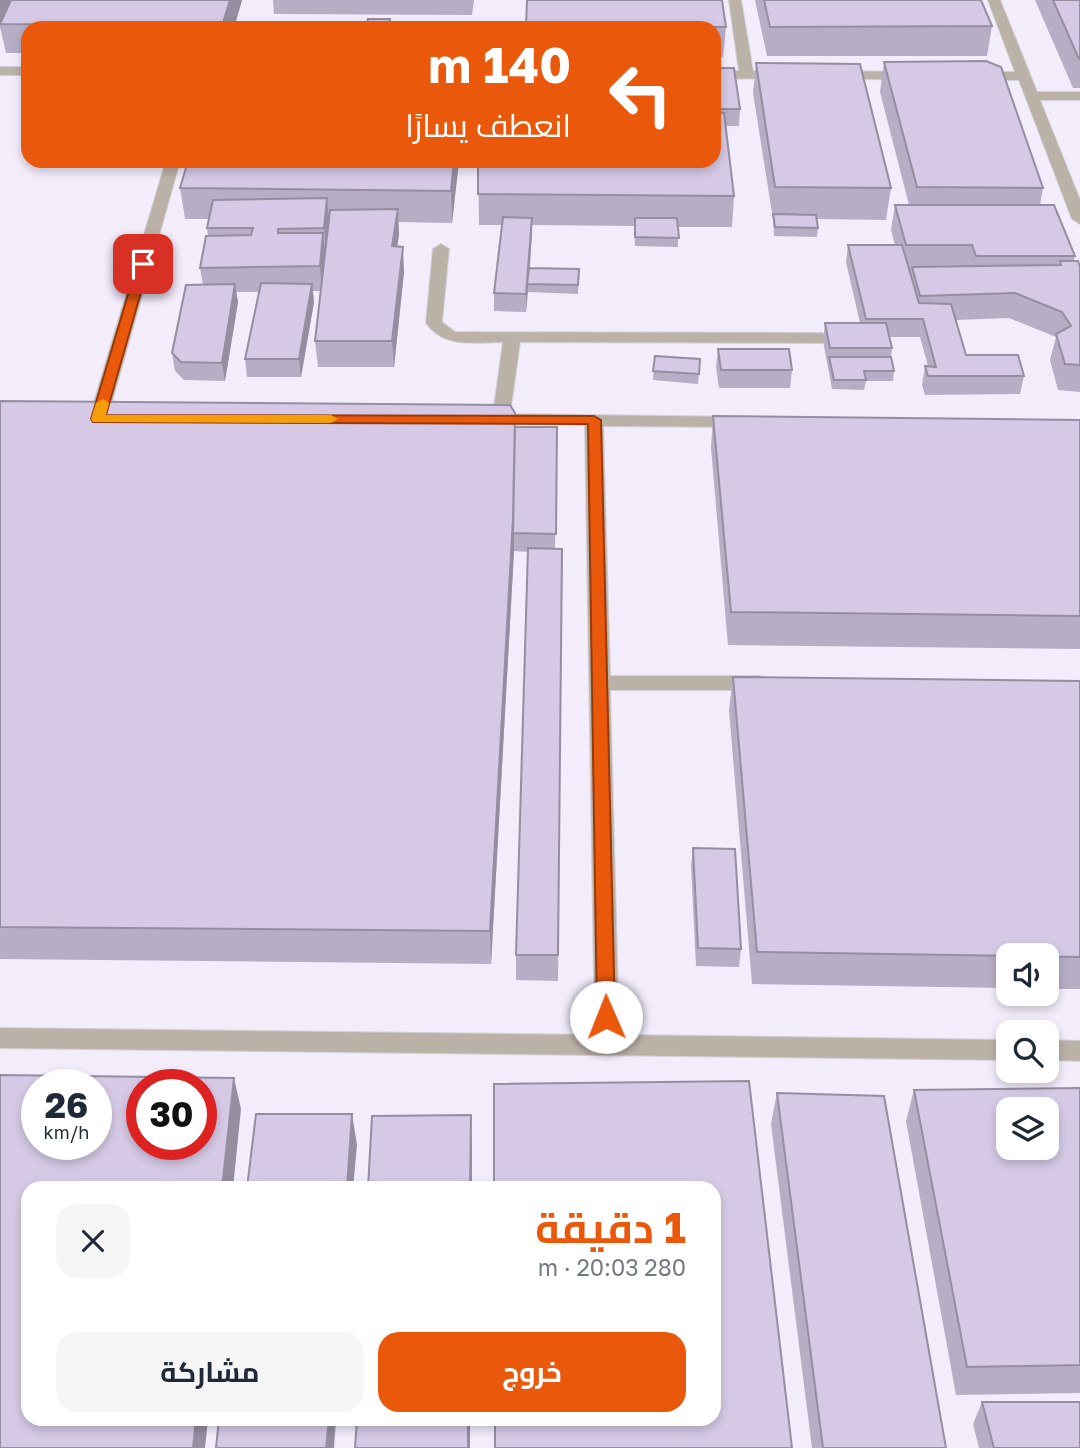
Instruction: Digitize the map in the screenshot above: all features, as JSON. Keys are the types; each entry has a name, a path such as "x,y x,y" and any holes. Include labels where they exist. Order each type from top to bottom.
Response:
{"street":[{"path":"735,0 747,75"},
{"path":"994,0 1080,219"},
{"path":"0,71 21,71"},
{"path":"721,75 927,76"},
{"path":"969,76 1025,76"},
{"path":"1032,96 1080,96"},
{"path":"98,419 171,168"},
{"path":"442,249 434,323 440,331 452,337 822,338"},
{"path":"501,419 512,338"},
{"path":"474,419 761,422"},
{"path":"594,420 607,1045"},
{"path":"599,683 778,683"},
{"path":"0,1038 996,1050"},
{"path":"1059,1050 1080,1051"}],"shaded area":[{"path":"0,0 1080,0 1080,1448 0,1448"}],"building":[{"path":"11,0 230,0 224,21 21,21 21,24 0,24"},
{"path":"527,0 722,0 726,27 721,27 721,21 526,21"},
{"path":"764,0 981,0 992,26 770,27"},
{"path":"1053,0 1080,0 1080,59 1079,59"},
{"path":"368,19 390,19 390,21"},
{"path":"986,61 1001,67 1043,188 917,187 884,62"},
{"path":"756,63 860,64 891,188 775,187"},
{"path":"721,68 734,68 740,109 721,109"},
{"path":"721,113 724,113 734,196 478,194 478,168 721,168"},
{"path":"186,168 453,168 451,191 180,188"},
{"path":"327,198 324,228 278,229 278,233 323,233 320,266 200,268 206,236 251,235 253,228 207,228 213,200"},
{"path":"895,205 1054,205 1075,256 976,256 972,245 906,245"},
{"path":"398,209 392,246 403,247 392,341 315,341 330,210"},
{"path":"773,214 816,215 818,228 775,227"},
{"path":"503,217 532,218 526,294 494,293"},
{"path":"635,218 677,218 679,238 635,237"},
{"path":"848,245 902,245 919,303 951,304 966,355 1018,355 1024,376 928,376 925,366 936,367 923,319 866,319"},
{"path":"1060,261 1078,261 1080,267 1080,365 1065,364 1056,334 1071,326 1062,312 1015,293 920,296 912,267 1061,265"},
{"path":"529,268 579,269 578,285 527,284"},
{"path":"261,283 312,284 299,359 245,359"},
{"path":"235,284 222,363 181,362 172,353 186,285"},
{"path":"825,323 886,323 892,348 830,348"},
{"path":"718,349 789,349 792,370 721,370"},
{"path":"655,356 700,359 699,374 653,371"},
{"path":"829,357 891,357 894,371 864,371 866,380 834,380"},
{"path":"0,401 510,405 515,413 513,518 490,931 0,927"},
{"path":"713,416 1080,420 1080,616 731,612"},
{"path":"515,427 557,427 556,534 513,533"},
{"path":"528,548 562,549 558,955 516,955"},
{"path":"733,677 1080,681 1080,957 1059,957 1059,943 996,943 996,956 757,952"},
{"path":"693,848 735,849 741,949 698,948"},
{"path":"0,1075 21,1075 21,1160 112,1160 112,1076 126,1077 126,1160 217,1160 217,1078 234,1078 223,1181 21,1181 21,1426 195,1426 193,1448 0,1448"},
{"path":"749,1081 792,1448 495,1448 495,1426 721,1426 721,1181 494,1181 494,1084"},
{"path":"1080,1088 1080,1365 967,1367 914,1090"},
{"path":"777,1093 884,1096 946,1448 823,1448"},
{"path":"256,1114 352,1114 347,1181 248,1181"},
{"path":"471,1115 470,1181 368,1181 372,1116"},
{"path":"982,1402 1080,1402 1080,1448 994,1448"},
{"path":"218,1426 328,1426 326,1448 216,1448"},
{"path":"357,1426 468,1426 468,1448 355,1448"}],"slow traffic":[{"path":"103,403 98,419 331,419"}],"route":[{"path":"143,264 98,419 594,420 606,1017"}]}
